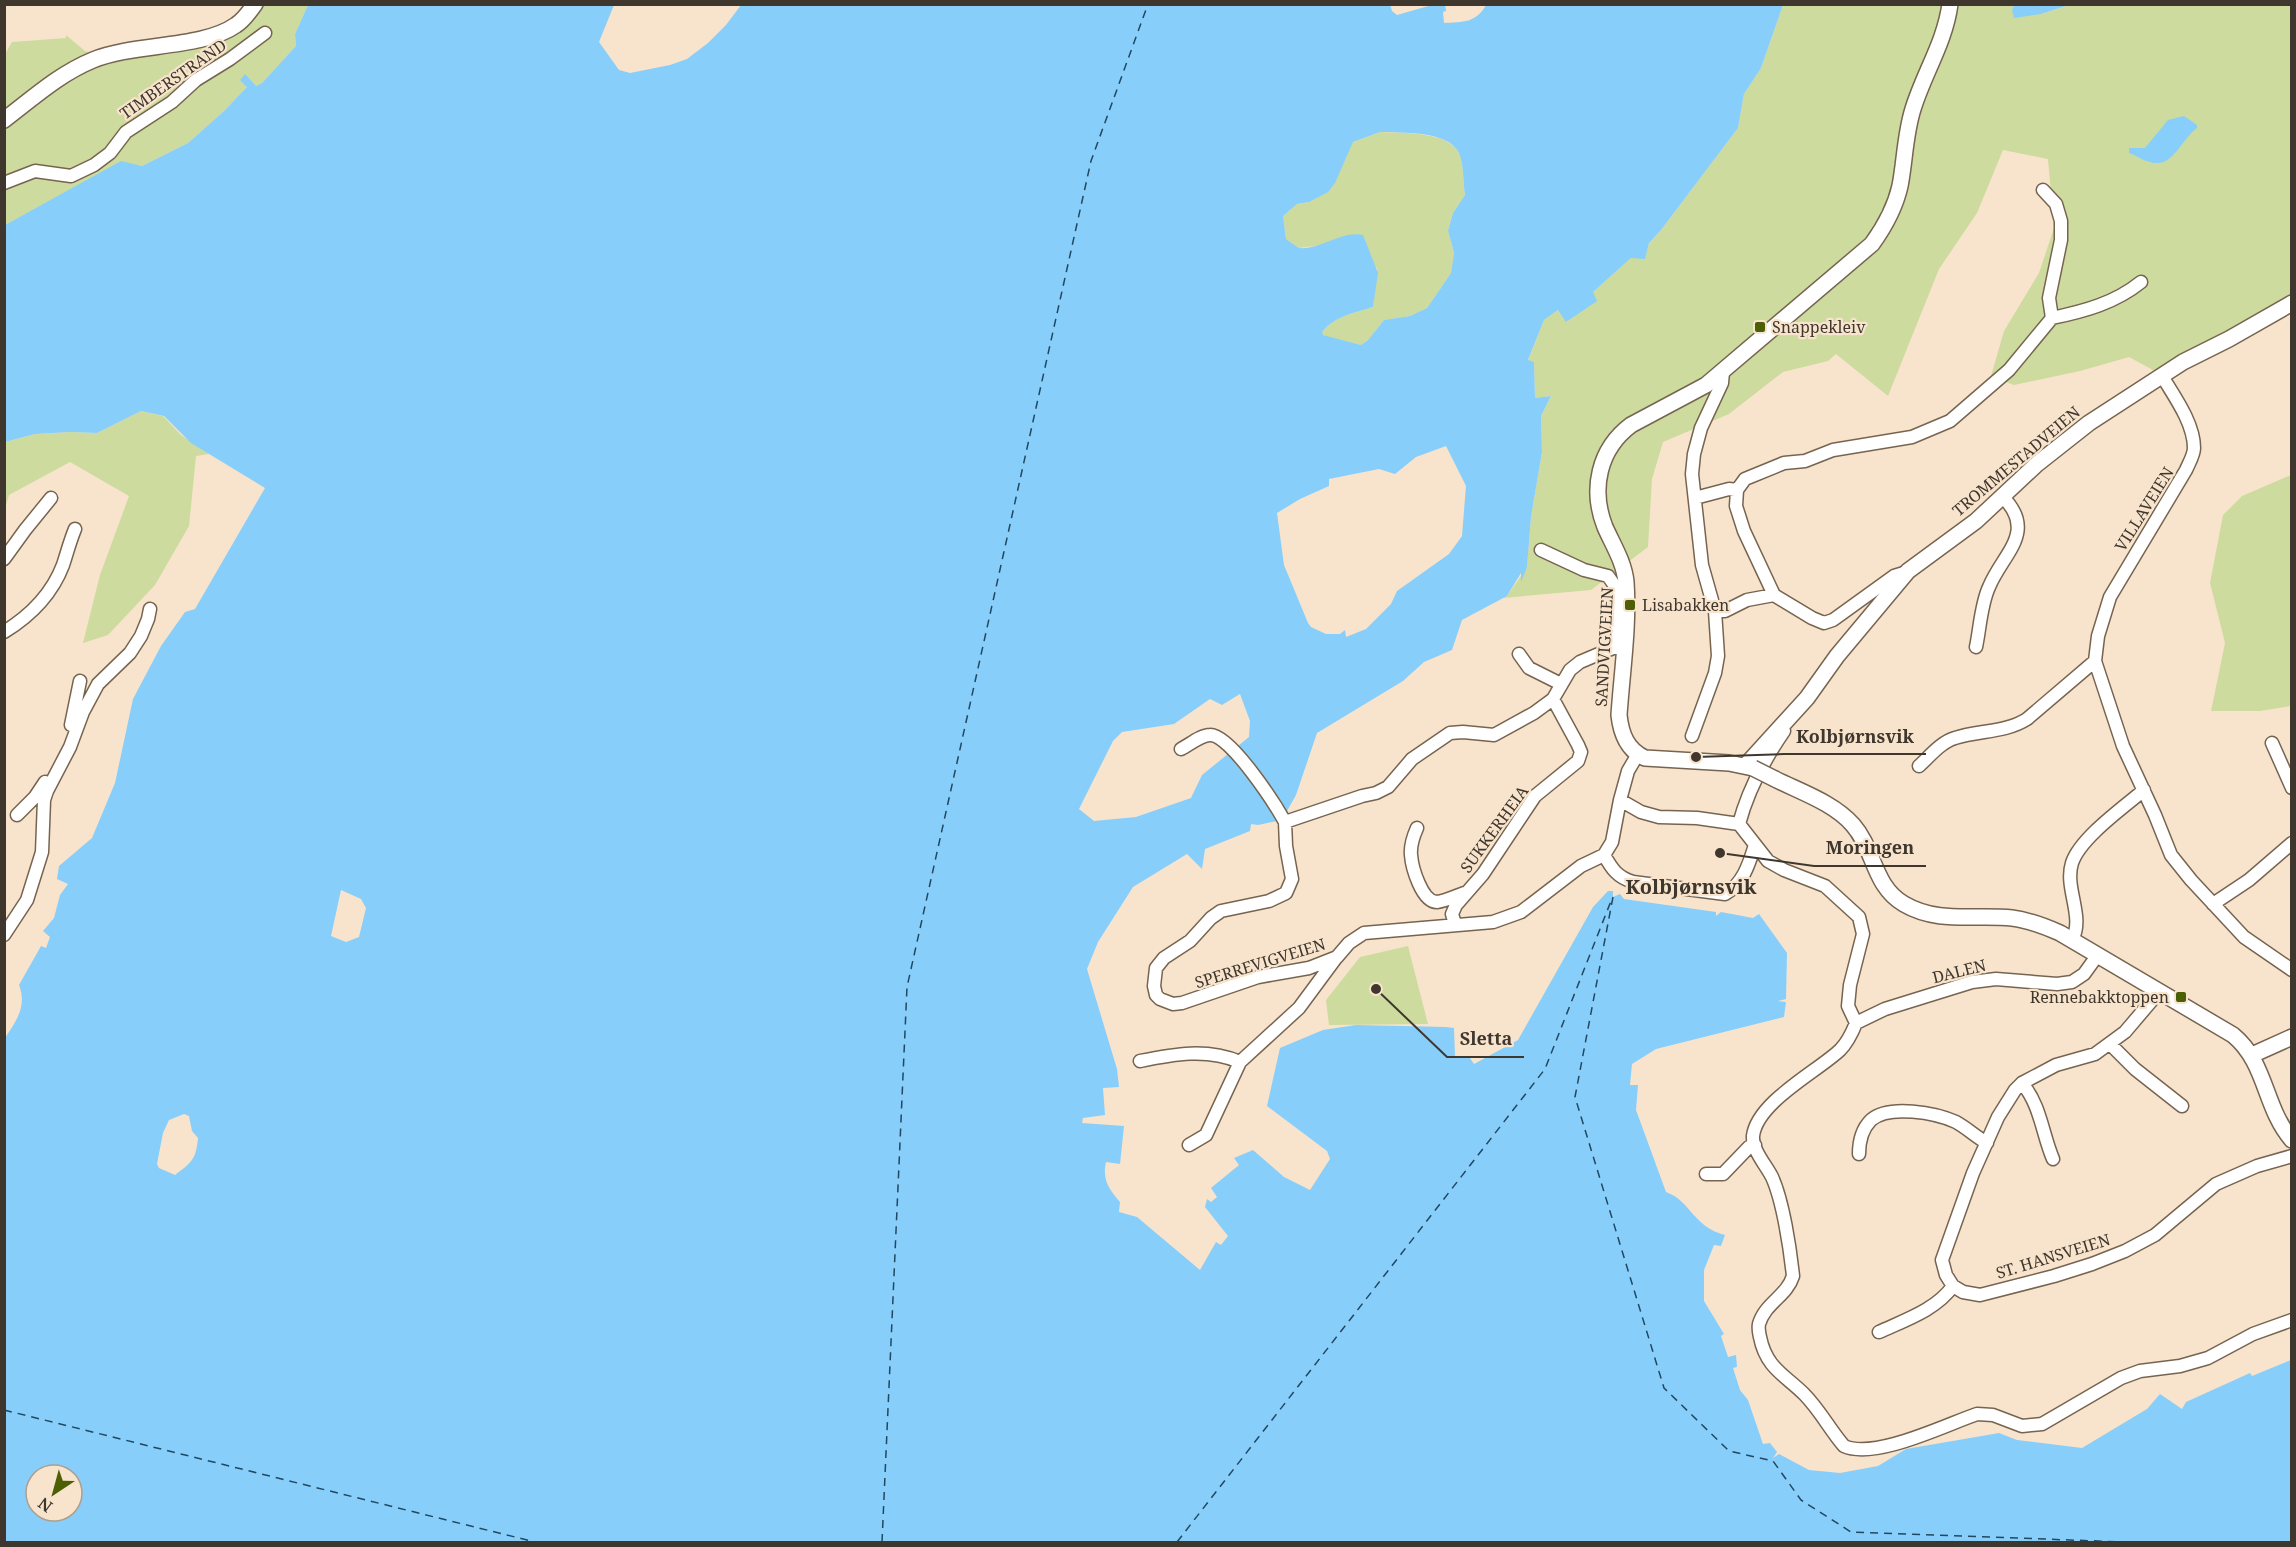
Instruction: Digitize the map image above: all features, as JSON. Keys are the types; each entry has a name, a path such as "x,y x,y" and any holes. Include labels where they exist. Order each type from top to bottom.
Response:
{"main road":[{"path":"4,120 49,85 76,68 117,53 207,37 229,30 248,15 255,4"},
{"name":"SANDVIGVEIEN","path":"1638,754 1626,742 1619,715 1621,647 1626,608 1625,578 1622,564 1601,515 1598,488 1604,459 1614,439 1631,425 1706,385 1723,372 1859,257 1883,229 1894,207 1900,185 1905,141 1912,109 1943,37 1950,4"},
{"name":"TROMMESTADVEIEN","path":"1750,766 1807,698 1837,656 1908,572 1976,520 2037,464 2089,423 2162,376 2292,303"},
{"path":"1638,754 1655,759 1750,766 1843,815 1862,836 1885,888 1893,897 1911,908 1950,918 1999,917 2027,920 2051,929 2233,1035 2252,1055 2273,1109 2292,1140"},
{"path":"2252,1055 2292,1037"}],"street":[{"name":"TIMBERSTRAND","path":"4,183 35,171 71,176 94,165 110,153 126,132 172,102 196,80 265,33"},
{"path":"2043,190 2056,204 2061,221 2061,240 2049,298 2052,318"},
{"path":"1908,572 1894,576 1833,620 1824,623 1812,618 1774,595 1744,531 1736,506 1737,490 1745,479 1759,471 1784,463 1805,461 1833,450 1912,437 1950,421 2009,370 2052,318 2078,313 2105,303 2124,295 2141,282"},
{"path":"1692,736 1715,673 1718,656 1715,611 1702,565 1692,474 1694,454 1701,428 1722,383 1723,372"},
{"name":"VILLAVEIEN","path":"2162,376 2192,434 2194,450 2181,479 2110,597 2098,636 2095,661 2120,738 2171,855 2244,937 2292,970"},
{"path":"1695,498 1729,489 1737,490"},
{"path":"1976,646 1988,589 1999,567 2015,545 2018,534 2015,516 2002,496"},
{"path":"4,560 51,498"},
{"path":"5,632 23,620 38,605 54,583 75,530"},
{"path":"1285,822 1376,793 1388,787 1412,759 1450,733 1494,735 1534,713 1552,699 1570,670 1580,662 1613,648 1621,647 1615,586 1608,576 1584,570 1541,550"},
{"path":"1715,611 1725,611 1748,600 1774,595"},
{"path":"16,815 35,797 56,770 98,684 130,653 141,636 150,609"},
{"path":"1519,654 1529,668 1561,684"},
{"path":"1919,766 1941,746 1954,738 2015,727 2095,661"},
{"path":"4,935 27,900 42,852 44,800 72,723 80,681"},
{"name":"TROMMESTADVEIEN","path":"1739,824 1745,800 1764,763 1807,698"},
{"name":"SUKKERHEIA","path":"1455,924 1452,914 1456,904 1484,874 1535,796 1578,761 1581,752 1552,699"},
{"name":"SPERREVIGVEIEN","path":"1181,749 1208,735 1218,736 1233,749 1273,800 1285,822 1286,846 1292,879 1286,892 1269,902 1221,911 1211,918 1190,941 1164,958 1156,968 1154,986 1156,995 1160,999 1173,1004 1258,977 1309,968 1337,957 1349,943 1364,933 1493,922 1521,912 1581,866 1604,855"},
{"path":"2272,743 2292,788"},
{"path":"1638,754 1628,771 1612,842 1604,855 1615,872 1622,878 1633,882 1725,894 1732,890 1748,867 1755,845"},
{"path":"2072,940 2076,933 2077,919 2071,875 2072,862 2099,828 2144,790"},
{"path":"1620,800 1641,812 1659,817 1696,818 1739,824 1768,861 1784,870 1825,886 1859,917 1863,934 1850,985 1848,1006 1856,1023 1850,1038 1839,1050 1794,1084 1770,1107 1757,1125 1753,1136 1755,1145 1773,1178 1793,1275 1783,1295 1763,1312 1758,1327 1762,1346 1770,1364 1783,1378 1805,1395 1844,1446 1853,1450 1876,1449 1977,1414 1993,1415 2022,1426 2042,1424 2121,1377 2140,1371 2180,1366 2208,1358 2253,1334 2292,1320"},
{"name":"SUKKERHEIA","path":"1417,828 1412,840 1411,856 1421,890 1429,900 1437,902 1468,892"},
{"path":"2213,904 2248,880 2292,843"},
{"name":"DALEN","path":"1856,1023 1885,1009 1972,982 1996,979 2057,984 2072,982 2084,974 2097,956"},
{"path":"1189,1145 1206,1135 1240,1062 1299,1008 1337,957"},
{"path":"1879,1332 1918,1315 1935,1304 1953,1286 1946,1275 1942,1260 1961,1204 1998,1117 2015,1090 2022,1083 2056,1065 2095,1054 2110,1044 2125,1032 2158,992"},
{"path":"2110,1044 2134,1069 2182,1106"},
{"path":"1140,1061 1192,1053 1226,1056 1240,1062"},
{"path":"2022,1083 2041,1116 2044,1138 2053,1159"},
{"path":"1859,1154 1862,1133 1871,1120 1881,1115 1907,1111 1939,1116 1957,1123 1987,1143"},
{"path":"1706,1174 1723,1174 1749,1147 1755,1145"},
{"name":"ST. HANSVEIEN","path":"1953,1286 1963,1292 1980,1295 2054,1276 2103,1259 2155,1235 2216,1184 2257,1166 2292,1156"}],"green space":[{"path":"248,5 308,5 295,34 296,46 262,83 256,86 244,75 248,86 188,143 142,166 121,162 5,225 4,56 12,42 66,38 66,35 85,51 123,61 227,36"},
{"path":"1783,5 2014,5 2012,10 2041,14 2069,5 2291,5 2291,302 2162,375 2129,357 2080,371 2014,385 1991,376 2004,331 2039,273 2054,228 2048,159 2003,150 1977,213 1939,269 1888,396 1836,354 1828,361 1783,372 1729,414 1663,442 1652,479 1648,547 1591,590 1503,598 1507,596 1527,567 1531,517 1542,452 1541,416 1551,396 1535,398 1534,362 1528,361 1544,320 1558,310 1567,322 1593,292 1631,258 1645,258 1649,243 1738,128 1744,94 1761,68"},
{"path":"1380,132 1411,133 1435,137 1453,146 1461,158 1465,195 1453,213 1448,229 1454,253 1451,273 1427,308 1410,316 1384,320 1361,345 1322,335 1322,332 1339,319 1373,307 1377,268 1331,241 1322,245 1299,248 1286,239 1283,216 1297,204 1309,202 1353,142"},
{"path":"141,411 163,416 181,435 209,454 196,456 189,526 155,585 108,635 83,643 100,575 129,496 70,462 9,495 5,509 5,442 35,434 97,433"},
{"path":"2291,475 2291,706 2260,711 2211,711 2225,643 2210,583 2223,515 2242,496"},
{"path":"1408,946 1428,1024 1329,1025 1326,1000 1360,957"}],"water":[{"path":"1390,4 1392,11 1397,15 1432,5 1445,4 1444,23 1463,22 1473,18 1486,5 1783,5 1761,68 1744,94 1738,128 1649,243 1645,259 1631,258 1593,292 1597,301 1566,322 1558,310 1544,320 1528,360 1534,362 1535,398 1551,396 1541,416 1542,452 1531,517 1527,567 1521,582 1521,573 1507,596 1462,620 1452,650 1424,662 1403,681 1317,733 1296,795 1282,820 1258,825 1251,824 1250,831 1205,849 1202,869 1187,854 1133,887 1098,942 1087,969 1117,1069 1119,1087 1103,1088 1105,1115 1083,1118 1082,1123 1124,1126 1120,1164 1106,1162 1105,1168 1107,1184 1120,1202 1119,1212 1137,1217 1200,1270 1216,1242 1221,1245 1228,1236 1205,1207 1207,1199 1211,1202 1217,1197 1211,1188 1239,1165 1234,1158 1253,1150 1284,1177 1310,1190 1330,1159 1327,1151 1267,1106 1280,1048 1323,1030 1356,1025 1446,1027 1454,1028 1455,1057 1470,1058 1474,1064 1518,1040 1593,907 1608,891 1613,891 1613,897 1620,894 1624,899 1716,912 1716,916 1721,912 1753,918 1759,914 1787,953 1786,999 1778,1001 1786,1002 1784,1017 1656,1049 1632,1064 1630,1085 1638,1085 1636,1110 1666,1192 1681,1201 1706,1226 1725,1235 1721,1246 1714,1245 1704,1270 1704,1301 1724,1334 1721,1336 1728,1357 1736,1355 1737,1367 1733,1368 1740,1390 1748,1400 1763,1444 1770,1443 1777,1452 1773,1458 1779,1454 1809,1470 1840,1473 1878,1466 1906,1449 1999,1433 2017,1440 2082,1448 2147,1409 2160,1394 2182,1409 2186,1402 2250,1373 2252,1376 2291,1360 2291,1542 5,1542 5,1038 20,1013 22,1000 19,985 41,946 46,948 50,937 43,931 54,918 60,895 68,884 57,879 59,866 92,838 115,783 133,699 161,646 185,612 195,609 265,488 191,443 164,416 141,411 97,433 35,434 5,442 5,225 121,161 142,166 188,143 247,87 240,80 245,74 256,86 262,83 296,46 295,34 308,5 614,5 599,42 619,70 630,73 687,59 726,25 741,5","holes":["1380,132 1423,134 1445,140 1453,146 1461,158 1465,195 1453,213 1448,230 1454,253 1451,273 1427,308 1410,316 1384,320 1361,345 1323,335 1322,332 1339,319 1373,307 1378,273 1363,235 1347,235 1315,246 1299,248 1286,239 1283,216 1297,204 1309,202 1328,192 1335,183 1353,142","1446,446 1466,486 1462,536 1449,554 1397,591 1391,604 1366,629 1346,637 1345,630 1340,634 1326,634 1311,627 1284,565 1277,513 1300,499 1329,486 1329,479 1379,469 1395,474 1416,457","1240,694 1250,721 1249,737 1202,775 1191,798 1136,817 1094,821 1079,809 1113,741 1122,732 1174,724 1210,699 1222,705","341,890 361,899 366,908 359,937 346,942 331,936","184,1114 189,1116 192,1131 198,1138 192,1160 175,1175 159,1168 157,1164 163,1133 169,1120"]},
{"path":"2014,4 2069,5 2041,14 2014,18 2012,10"},
{"path":"2184,116 2197,125 2197,128 2168,160 2153,163 2129,153 2129,148 2145,148 2168,120"}],"ferry route":[{"path":"882,1542 907,987 1091,161 1148,4"},
{"path":"1613,897 1575,1097 1664,1388 1729,1451 1773,1461 1801,1500 1851,1532 2125,1542"},
{"path":"1177,1542 1545,1069 1611,901"},
{"path":"4,1410 535,1542"}],"place":[{"name":"Snappekleiv","path":"1760,327"},
{"name":"Lisabakken","path":"1630,605"},
{"name":"Kolbjørnsvik","path":"1696,757"},
{"name":"Moringen","path":"1720,853"},
{"name":"Sletta","path":"1376,989"},
{"name":"Rennebakktoppen","path":"2181,997"}],"district":[{"name":"Kolbjørnsvik","path":"1691,886"}]}
